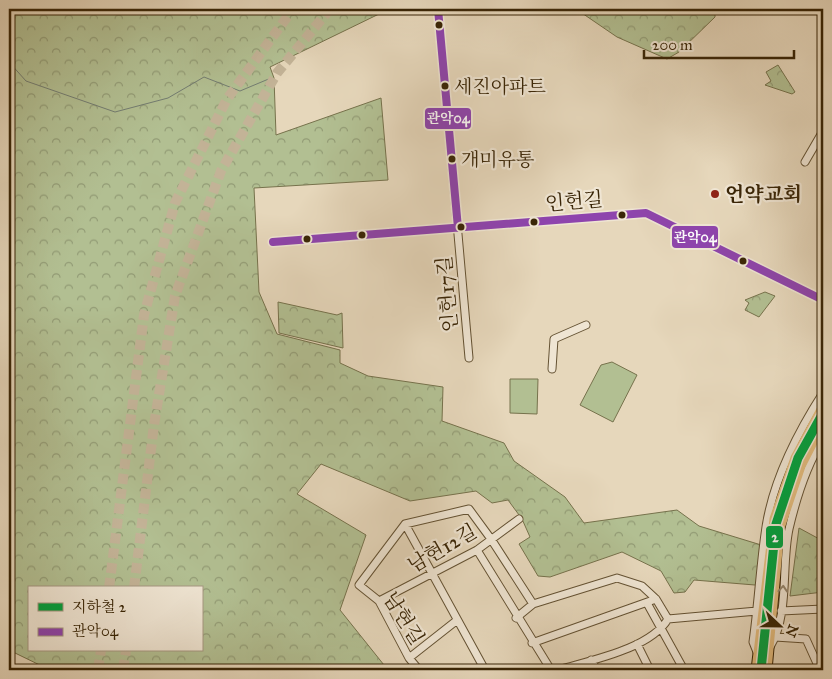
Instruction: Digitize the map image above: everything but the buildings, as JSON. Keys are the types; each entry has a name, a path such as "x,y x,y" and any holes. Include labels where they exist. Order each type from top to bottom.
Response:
{"main road":[{"path":"756,670 774,518 795,458 823,406"},
{"path":"767,670 780,528 801,466 823,423"}],"street":[{"name":"인헌17길","path":"438,9 469,358"},
{"path":"805,162 823,131"},
{"name":"인헌길","path":"458,228 646,213 823,300"},
{"path":"552,368 554,339 586,324"},
{"path":"757,652 753,642 765,533 776,492 794,443 823,393"},
{"path":"768,649 775,637 781,611 789,530 799,496 823,438"},
{"path":"484,670 405,524 469,509 533,604"},
{"name":"남현12길","path":"379,601 477,550 519,519"},
{"name":"남현길","path":"405,524 359,585 379,601 409,658 418,670"},
{"path":"477,550 516,618 550,670"},
{"path":"516,618 533,604 617,578 642,586 656,599 668,619"},
{"path":"532,643 656,599"},
{"path":"647,603 684,670"},
{"path":"781,611 823,609"},
{"path":"668,619 757,611"},
{"path":"558,670 637,644 662,629 668,619"},
{"path":"409,658 456,621"},
{"path":"775,637 808,641 820,670"},
{"path":"637,644 650,670"},
{"path":"591,660 597,670"}],"green space":[{"path":"9,9 404,9 379,14 270,67 274,78 276,135 381,98 388,180 254,188 259,292 277,334 340,350 340,363 368,376 443,387 442,421 504,443 514,461 565,497 584,523 677,510 699,526 771,548 767,586 694,580 685,592 674,593 661,571 622,552 550,577 538,576 519,544 530,537 522,519 508,500 492,503 476,491 410,501 321,464 297,494 366,535 340,610 388,670 50,670 13,652 9,653"},
{"path":"576,9 715,9 715,17 679,52 667,59 617,37"},
{"path":"778,65 795,92 792,94 765,85 771,81 766,72"},
{"path":"765,292 775,296 759,317 745,310 749,303 745,300"},
{"path":"278,302 337,315 342,313 343,348 279,333"},
{"path":"612,362 637,375 613,422 580,405 601,365"},
{"path":"510,379 538,379 537,414 510,413"},
{"path":"799,528 823,541 823,592 790,596"}],"waterway":[{"path":"9,62 26,81 115,112 168,98 204,77 240,91 271,78"}],"tunnel":[{"path":"109,586 144,315 175,203 227,99 293,9"},
{"path":"134,586 154,425 175,296 221,171 277,73 330,9"},
{"path":"98,670 101,652"},
{"path":"123,670 126,652"}],"metro line":[{"name":"2","path":"761,670 776,524 798,458 823,413"}],"transit line":[{"name":"관악04","path":"438,9 458,228"},
{"name":"관악04","path":"273,242 646,213 823,300"}],"place":[{"name":"세진아파트","path":"445,86"},
{"name":"개미유통","path":"452,159"},
{"name":"언약교회","path":"715,194"}]}
